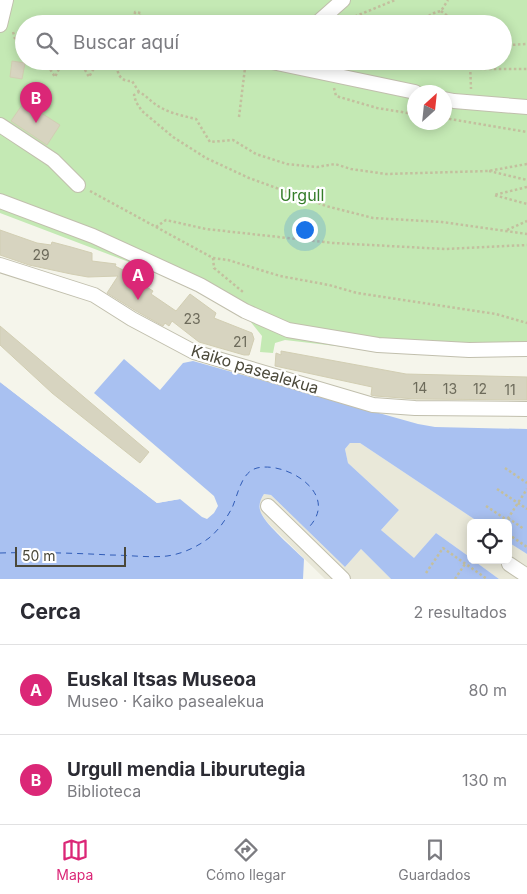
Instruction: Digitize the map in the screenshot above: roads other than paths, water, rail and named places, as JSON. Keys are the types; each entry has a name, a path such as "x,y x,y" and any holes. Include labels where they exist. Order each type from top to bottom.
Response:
{"street":[{"path":"0,25 6,0"},
{"path":"326,15 343,0"},
{"path":"314,70 407,90"},
{"path":"452,100 527,107"},
{"path":"0,125 53,160 78,185"},
{"path":"0,201 93,236 200,285 245,311 288,330 378,345 469,350 527,349"},
{"name":"Kaiko pasealekua","path":"0,265 94,295 132,319 194,352 373,405 415,408 527,409"},
{"path":"268,506 338,575"},
{"path":"322,548 338,575"},
{"path":"509,564 527,576"}],"water":[{"path":"124,359 160,390 183,363 193,361 418,424 435,427 527,429 527,554 512,545 512,519 474,519 360,443 350,443 345,449 348,463 399,510 381,530 414,558 436,533 467,555 467,564 478,564 499,579 391,579 361,549 345,567 271,495 264,494 260,503 261,513 274,530 304,559 303,579 0,579 0,382 157,503 180,499 207,519 218,506 214,496 94,393"}],"place":[{"name":"Urgull mendia Liburutegia","path":"36,123"},
{"name":"Euskal Itsas Museoa","path":"138,300"}],"park label":[{"name":"Urgull","path":"302,195"}]}
